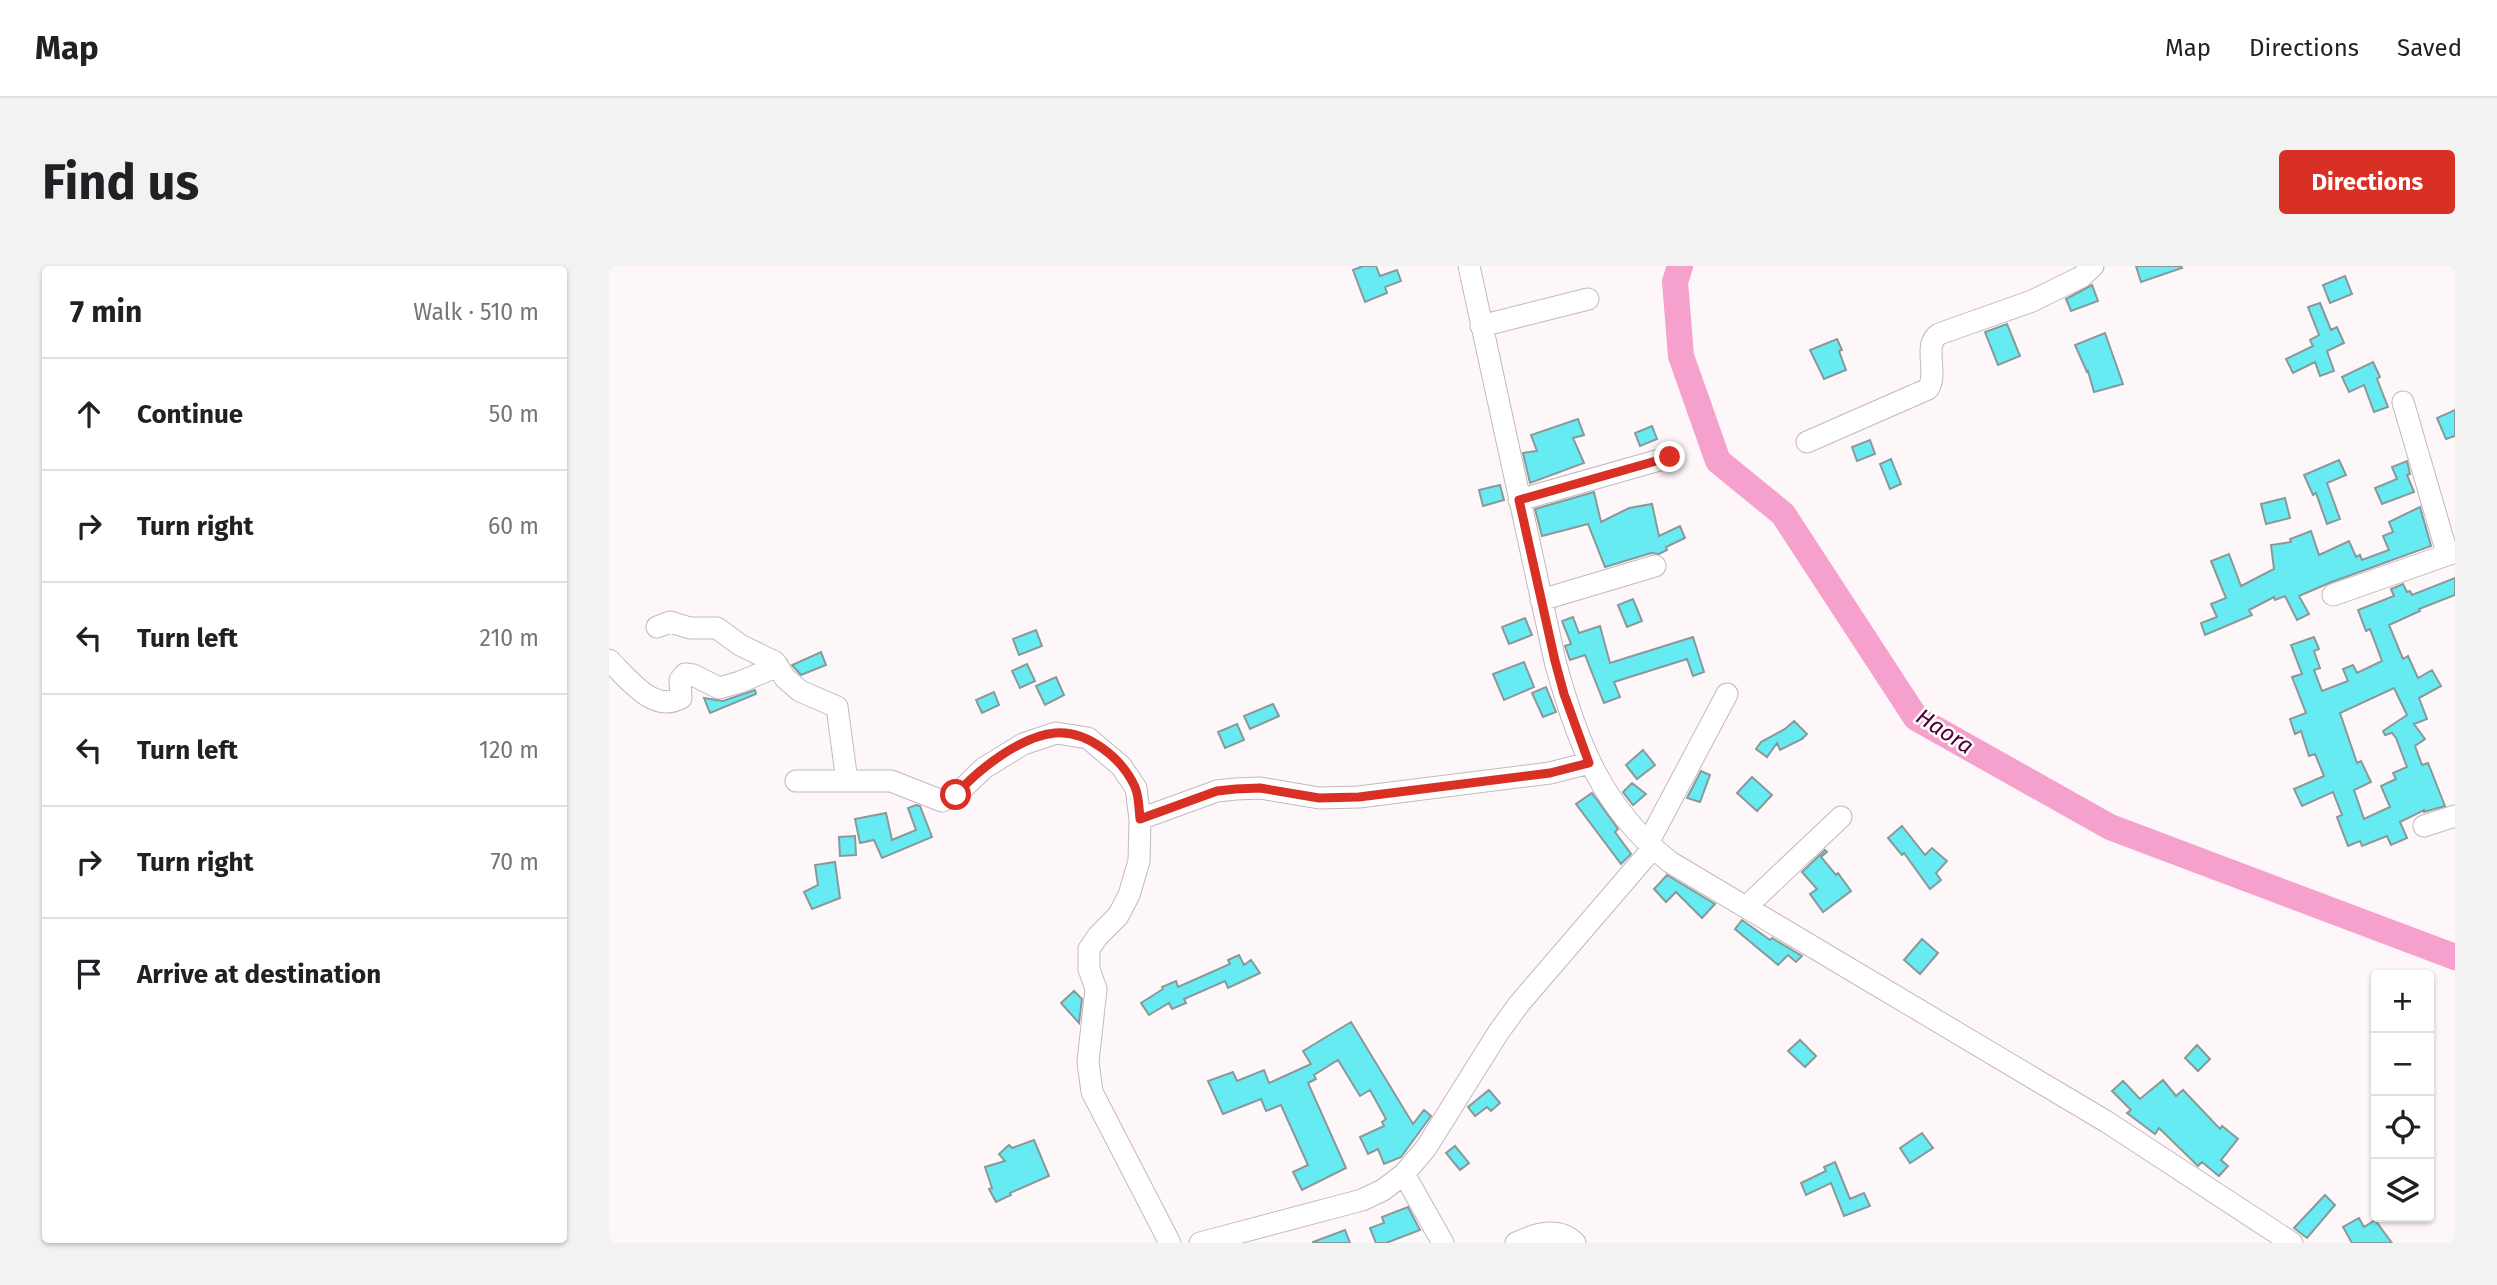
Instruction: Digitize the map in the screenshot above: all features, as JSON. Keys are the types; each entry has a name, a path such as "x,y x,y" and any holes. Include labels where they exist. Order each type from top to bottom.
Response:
{"street":[{"path":"1469,266 1564,694 1589,763 1628,822 1670,862 2095,1115 2292,1243"},
{"path":"1807,442 1928,389 1933,376 1931,344 1933,338 1939,334 2032,301 2081,277 2093,266"},
{"path":"1481,326 1588,299"},
{"path":"2333,595 2451,552 2403,402"},
{"path":"1519,500 1670,457"},
{"path":"1541,600 1655,566"},
{"path":"657,627 670,622 690,628 716,628 740,645 770,658 779,666 785,678 800,691 837,707 847,781"},
{"path":"609,660 645,695 658,701 671,702 681,698 680,680 685,674 693,675 719,688 779,666"},
{"path":"1200,1243 1343,1206 1383,1190 1403,1174 1426,1148 1486,1050 1519,1004 1651,846 1727,694"},
{"path":"796,780 891,781 942,801 956,795 983,768 1023,744 1056,733 1088,738 1121,766 1136,788 1140,819 1139,860 1129,895 1118,916 1089,949 1089,969 1096,989 1088,1076 1092,1092 1170,1243"},
{"path":"1140,819 1217,791 1260,788 1319,798 1359,797 1550,773 1589,763"},
{"path":"2424,826 2455,816"},
{"path":"1746,907 1841,817"},
{"path":"1403,1174 1443,1243"},
{"path":"1516,1243 1549,1233 1559,1233 1574,1243"}],"building":[{"path":"1363,266 1376,266 1380,276 1397,270 1401,281 1385,287 1387,293 1365,302 1353,270"},
{"path":"2136,266 2181,266 2182,268 2141,282"},
{"path":"2345,276 2352,294 2330,303 2323,285"},
{"path":"2092,285 2098,301 2071,311 2066,299"},
{"path":"2320,303 2331,330 2337,327 2344,343 2327,351 2334,371 2320,376 2315,362 2293,373 2286,359 2313,346 2310,340 2319,335 2308,307"},
{"path":"2007,324 2020,356 1998,365 1985,332"},
{"path":"2105,333 2123,384 2094,392 2088,371 2075,345"},
{"path":"1837,339 1846,370 1824,379 1810,350"},
{"path":"2373,362 2388,407 2374,412 2364,385 2349,392 2342,377"},
{"path":"2455,410 2455,436 2446,439 2437,418"},
{"path":"1578,419 1584,435 1573,438 1584,463 1530,483 1523,453 1537,451 1531,435"},
{"path":"1652,426 1657,439 1640,446 1635,433"},
{"path":"1870,440 1875,454 1857,461 1852,447"},
{"path":"1891,459 1901,484 1890,489 1880,464"},
{"path":"2339,460 2346,475 2327,483 2340,519 2327,524 2316,493 2313,495 2304,475"},
{"path":"2407,461 2410,474 2407,475 2414,492 2382,504 2375,488 2397,479 2392,467"},
{"path":"1500,485 1504,500 1483,506 1479,490"},
{"path":"1594,492 1601,522 1629,508 1652,504 1659,536 1680,526 1685,538 1666,547 1667,550 1659,554 1651,553 1605,567 1588,524 1542,536 1535,509"},
{"path":"2285,498 2290,518 2266,524 2261,504"},
{"path":"2420,507 2431,546 2299,596 2309,614 2297,620 2285,596 2275,600 2274,597 2249,610 2252,615 2205,635 2201,623 2217,617 2211,604 2226,598 2211,561 2229,554 2241,586 2274,569 2271,545 2291,542 2290,539 2311,531 2319,555 2349,541 2356,557 2360,555 2362,560 2389,550 2383,536 2393,532 2389,522"},
{"path":"2455,578 2455,595 2419,609 2420,611 2389,625 2403,659 2408,656 2418,678 2432,670 2441,686 2419,698 2427,719 2414,724 2425,739 2415,746 2422,765 2428,763 2445,806 2424,810 2400,822 2407,838 2391,845 2387,836 2362,846 2360,841 2348,846 2337,817 2342,815 2333,792 2302,806 2294,789 2324,776 2315,754 2309,756 2301,731 2295,734 2290,719 2306,713 2292,677 2302,674 2291,645 2314,637 2319,649 2314,651 2320,668 2314,670 2322,691 2348,681 2343,669 2353,665 2357,673 2382,661 2370,629 2366,631 2358,610 2394,596 2391,589 2403,584 2412,595","holes":["2394,688 2407,715 2383,731 2385,735 2392,733 2396,738 2407,767 2393,773 2396,779 2381,786 2390,807 2364,819 2354,790 2371,782 2361,761 2357,763 2340,713"]},
{"path":"1633,599 1642,621 1627,627 1618,605"},
{"path":"1573,617 1579,633 1600,626 1610,663 1693,637 1704,672 1693,676 1687,659 1614,682 1620,697 1604,703 1585,655 1570,660 1565,646 1571,644 1562,621"},
{"path":"1525,618 1532,635 1509,644 1502,627"},
{"path":"1036,630 1042,646 1019,655 1013,639"},
{"path":"821,652 826,665 801,675 792,665"},
{"path":"1524,662 1534,687 1504,700 1493,674"},
{"path":"1027,664 1035,681 1020,688 1012,671"},
{"path":"1056,677 1064,695 1045,705 1036,686"},
{"path":"1546,687 1556,712 1543,717 1532,693"},
{"path":"755,690 756,694 710,713 704,698 723,701"},
{"path":"994,692 999,705 982,713 976,700"},
{"path":"1273,704 1279,716 1250,729 1244,716"},
{"path":"1794,721 1807,734 1802,739 1780,750 1777,743 1767,757 1756,749 1761,742"},
{"path":"1237,724 1244,740 1225,748 1218,732"},
{"path":"1643,750 1655,765 1637,779 1626,765"},
{"path":"1701,771 1710,775 1700,802 1687,798"},
{"path":"1752,777 1772,795 1757,811 1737,793"},
{"path":"1632,783 1646,794 1633,805 1623,792"},
{"path":"1592,793 1618,829 1615,832 1631,854 1621,864 1576,804"},
{"path":"920,806 932,837 882,858 874,840 860,843 855,819 886,813 892,840 916,830 908,808"},
{"path":"1902,826 1925,855 1932,848 1947,861 1936,873 1941,880 1930,889 1904,853 1902,855 1888,838"},
{"path":"855,836 856,855 840,856 839,837"},
{"path":"1825,850 1827,852 1821,857 1836,875 1838,873 1851,891 1823,912 1810,894 1817,889 1802,872"},
{"path":"835,862 840,898 812,909 804,892 818,885 815,865"},
{"path":"1667,875 1715,904 1702,918 1676,892 1666,902 1654,889"},
{"path":"1742,920 1770,940 1772,938 1802,956 1796,962 1788,955 1778,965 1735,929"},
{"path":"1922,939 1938,953 1920,974 1904,960"},
{"path":"1239,955 1244,965 1251,960 1260,973 1228,988 1225,981 1184,999 1186,1003 1172,1009 1169,1003 1149,1015 1141,1003 1163,989 1162,987 1176,981 1178,987 1230,964 1228,960"},
{"path":"1074,991 1082,999 1079,1023 1061,1003"},
{"path":"1351,1022 1413,1124 1424,1110 1431,1116 1401,1157 1384,1164 1378,1149 1368,1154 1360,1137 1384,1126 1382,1122 1386,1119 1370,1090 1360,1096 1338,1060 1314,1075 1316,1079 1308,1083 1346,1168 1302,1190 1293,1172 1308,1165 1281,1105 1266,1111 1261,1099 1223,1114 1208,1081 1233,1072 1237,1081 1264,1070 1269,1083 1311,1064 1303,1051"},
{"path":"1800,1040 1816,1056 1805,1067 1788,1051"},
{"path":"2197,1045 2210,1059 2198,1071 2185,1058"},
{"path":"2163,1080 2176,1096 2183,1090 2220,1129 2222,1126 2238,1139 2221,1160 2228,1166 2219,1176 2202,1162 2198,1166 2159,1128 2155,1134 2127,1113 2131,1110 2112,1091 2123,1081 2140,1099"},
{"path":"1489,1090 1500,1103 1491,1111 1487,1107 1475,1116 1468,1107"},
{"path":"1922,1133 1933,1148 1910,1163 1900,1148"},
{"path":"1034,1140 1049,1176 996,1202 989,1189 992,1188 985,1167 1005,1161 999,1154 1009,1145 1012,1148"},
{"path":"1455,1146 1469,1163 1460,1170 1446,1153"},
{"path":"1835,1162 1850,1199 1864,1193 1870,1206 1844,1216 1831,1183 1806,1195 1801,1183 1826,1171 1824,1167"},
{"path":"2325,1195 2335,1205 2307,1238 2294,1228"},
{"path":"1408,1207 1420,1230 1386,1243 1376,1243 1370,1228 1384,1223 1382,1217"},
{"path":"2359,1218 2364,1227 2376,1222 2392,1243 2352,1243 2343,1227"},
{"path":"1345,1230 1350,1243 1313,1243 1313,1242"}],"waterway":[{"name":"Haora","path":"1680,266 1675,282 1681,356 1718,461 1783,514 1916,718 2110,827 2455,957"}],"route":[{"path":"956,795 983,768 1023,744 1056,733 1088,738 1121,766 1136,788 1140,819 1217,791 1260,788 1319,798 1359,797 1550,773 1589,763 1555,661 1519,500 1670,457"}]}
